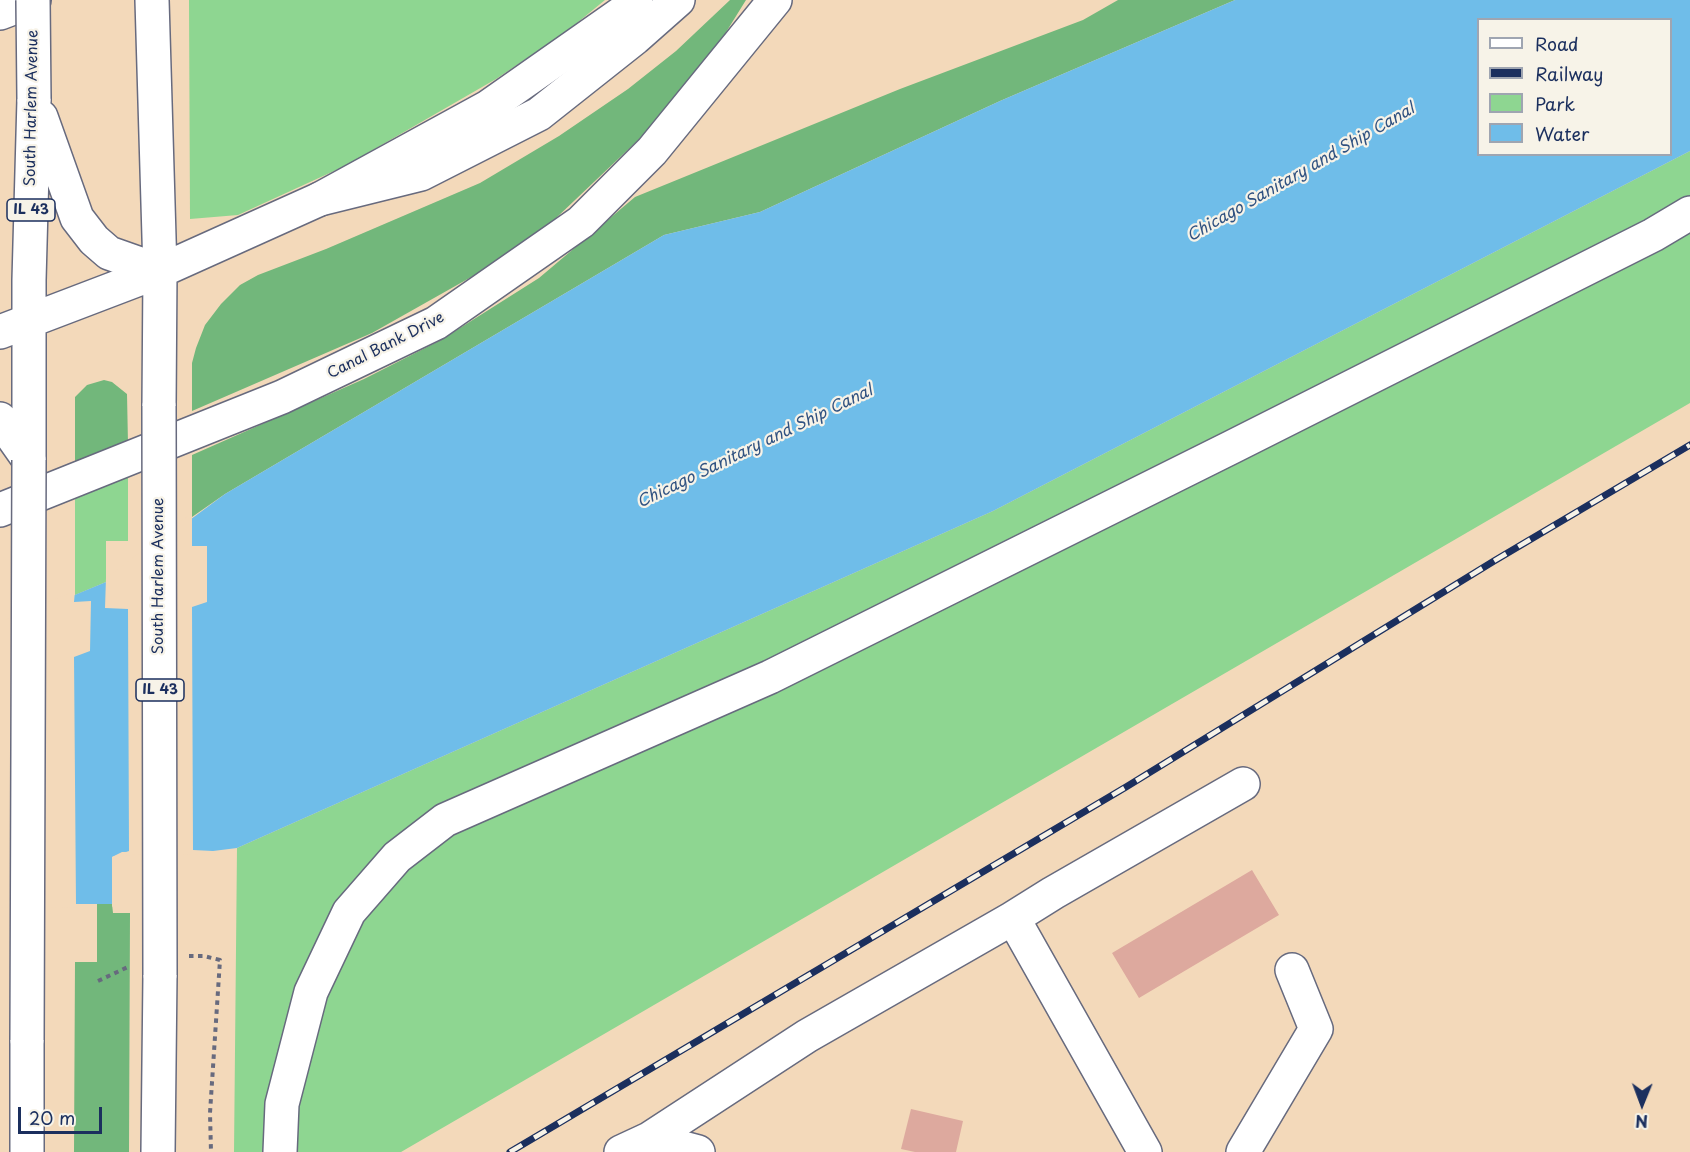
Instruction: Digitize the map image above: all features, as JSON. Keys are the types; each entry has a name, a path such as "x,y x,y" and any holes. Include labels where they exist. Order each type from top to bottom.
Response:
{"main road":[{"path":"0,13 34,0"},
{"name":"South Harlem Avenue","path":"27,1152 29,460 14,327 34,99 34,0"},
{"name":"South Harlem Avenue","path":"152,0 160,271 158,1152"},
{"path":"14,327 160,271 320,199 488,107 622,13 636,0"},
{"path":"320,199 421,174 538,114 635,38 678,0"},
{"name":"Canal Bank Drive","path":"0,510 282,397 436,323 581,222 652,151 775,0"},
{"path":"34,99 77,218 94,240 109,253 160,271"},
{"path":"280,1152 282,1104 311,992 349,912 397,857 445,820 781,672 1327,400 1653,235 1690,213"},
{"path":"0,419 29,460"},
{"path":"635,1146 807,1036 1243,784"},
{"path":"1013,918 1144,1152"},
{"path":"1243,1152 1316,1029 1293,970"},
{"path":"635,1146 698,1152"}],"green space":[{"path":"189,0 605,0 566,32 496,79 345,166 238,215 190,219"},
{"path":"730,0 746,0 710,58 656,123 554,220 489,267 372,333 192,411 192,363 196,348 205,325 240,285 258,275 326,249 480,183 559,136 628,89 676,51"},
{"path":"1118,0 1235,0 1000,101 760,212 664,235 225,494 192,517 192,455 364,379 441,340 539,278 635,197 900,89 1083,20"},
{"path":"1690,151 1690,403 401,1152 234,1152 237,848 993,511"},
{"path":"104,380 112,382 127,394 128,444 75,466 75,397 87,385"},
{"path":"128,475 128,541 106,541 106,582 75,595 75,495"},
{"path":"97,904 112,904 113,913 130,913 129,1152 74,1152 75,962 97,962"}],"water":[{"name":"Chicago Sanitary and Ship Canal","path":"1235,0 1690,0 1690,151 993,511 237,848 213,851 122,852 112,857 112,904 76,904 0,626 106,582 225,494 664,235 760,212 1000,101"}],"pier":[{"path":"192,513 192,546 207,546 207,602 192,607 193,850 213,851 213,854 130,855 115,859 115,904 112,907 112,857 129,851 128,609 105,608 106,578"},
{"path":"75,591 74,602 91,601 90,651 74,657 76,904 97,904 97,907 0,908 0,622"}],"building":[{"path":"1252,870 1279,915 1139,998 1112,953"},
{"path":"911,1109 963,1121 956,1152 915,1152 901,1149"}],"railway":[{"path":"510,1152 1126,787 1494,561 1690,445"}]}
